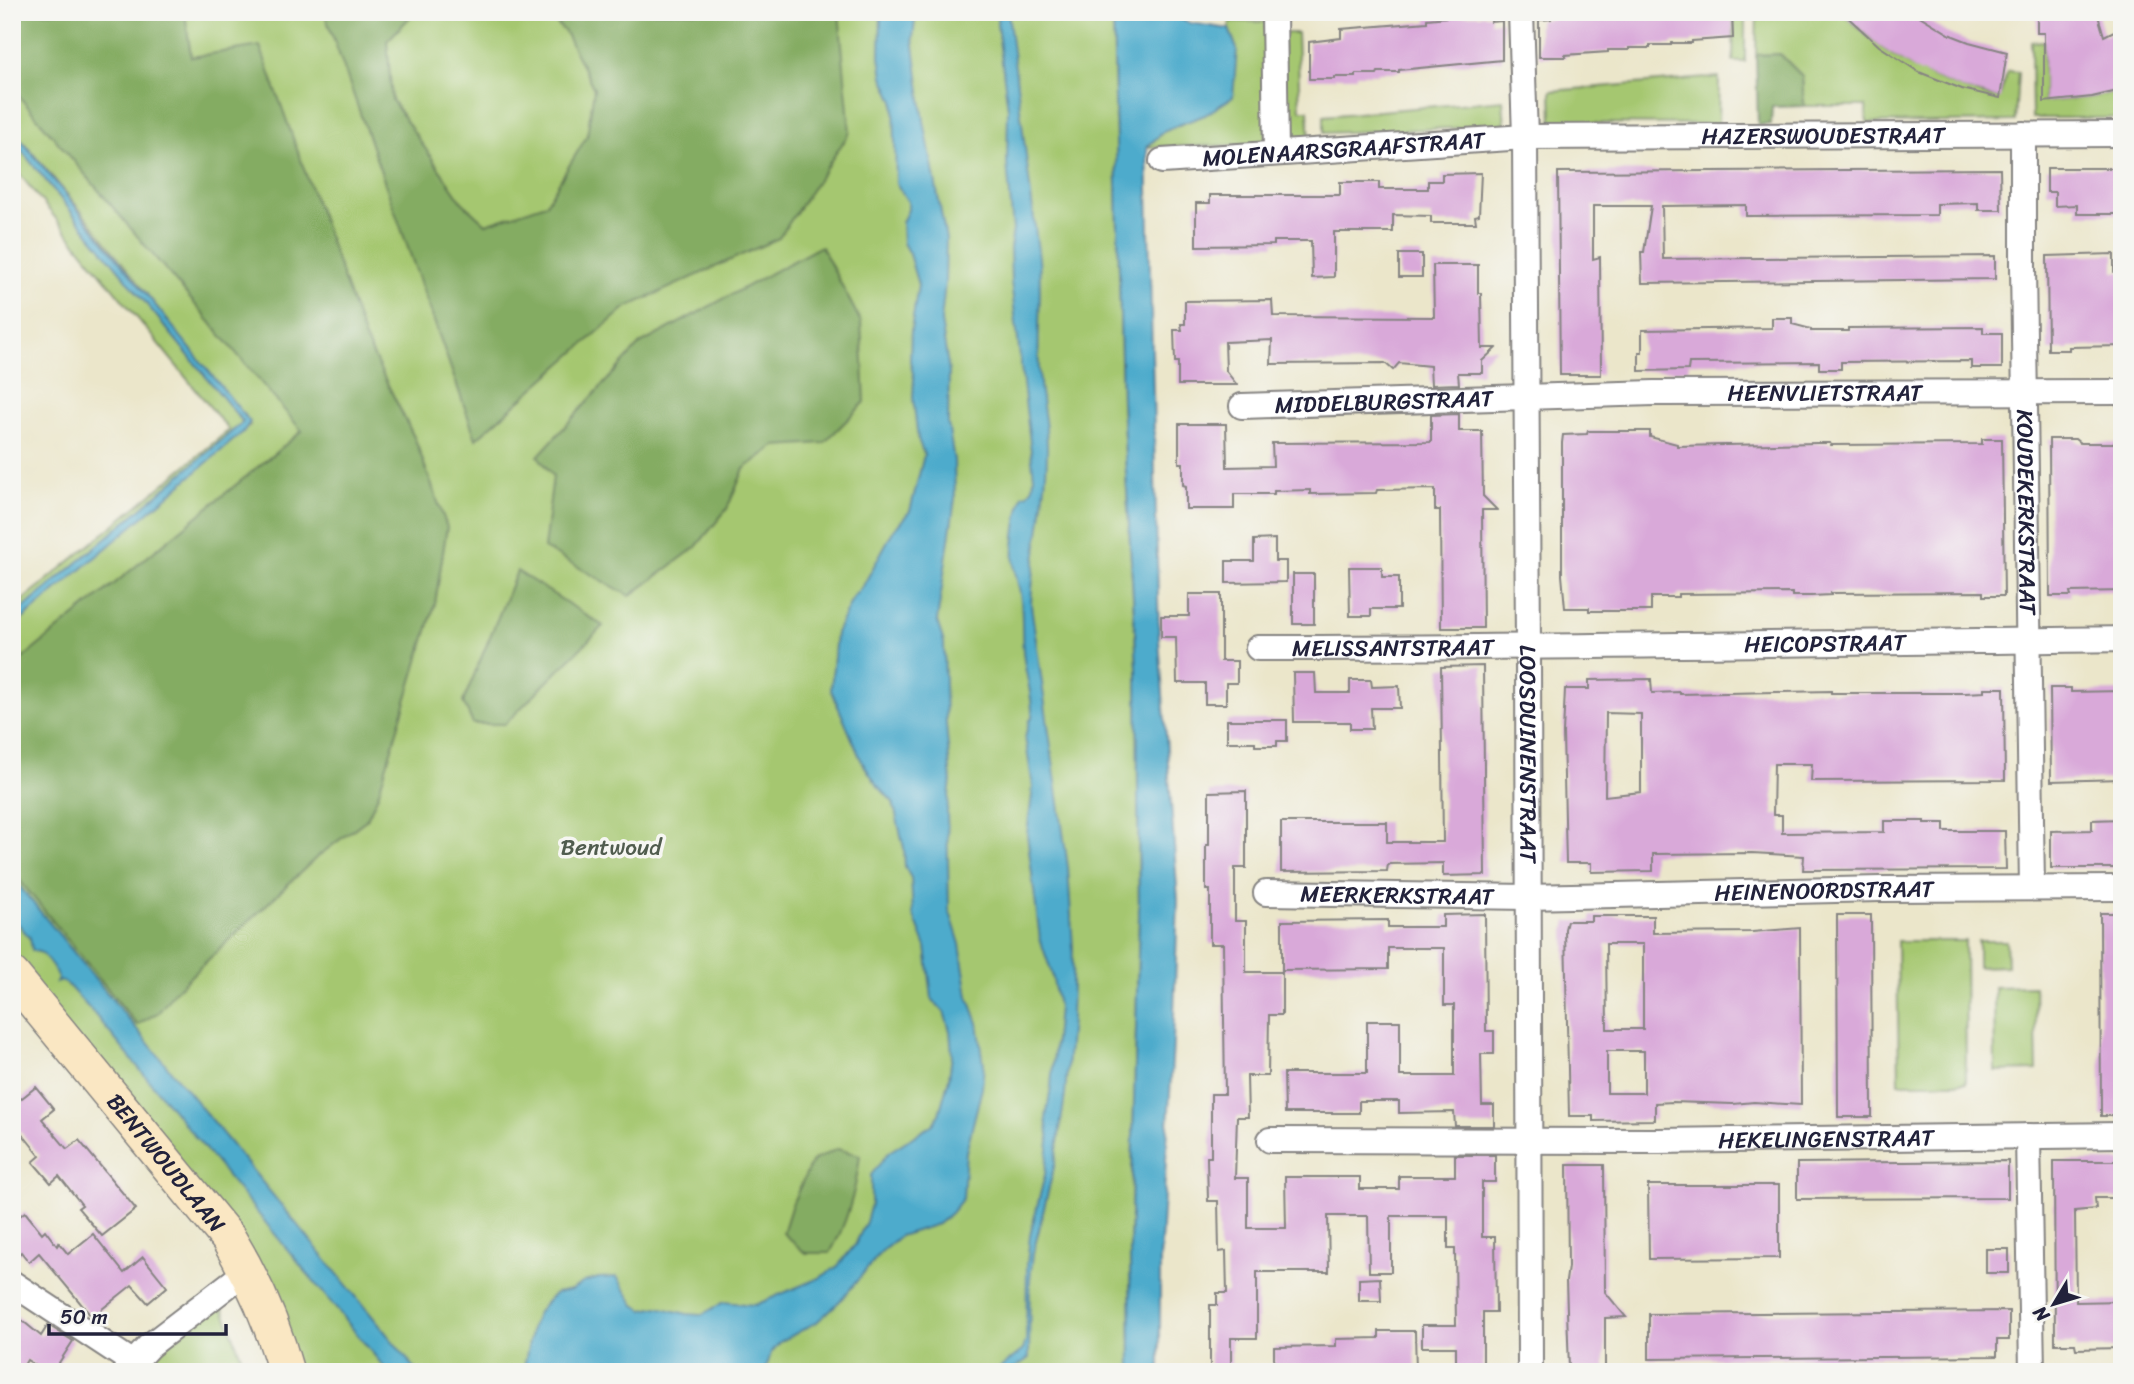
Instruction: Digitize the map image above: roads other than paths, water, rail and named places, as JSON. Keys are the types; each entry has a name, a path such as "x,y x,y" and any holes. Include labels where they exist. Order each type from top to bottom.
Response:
{"main road":[{"name":"BENTWOUDLAAN","path":"12,975 228,1238 248,1270 264,1304 286,1372"}],"street":[{"path":"1274,12 1276,152"},
{"name":"LOOSDUINENSTRAAT","path":"1521,12 1525,137 1530,1372"},
{"name":"KOUDEKERKSTRAAT","path":"2023,134 2032,888"},
{"name":"HAZERSWOUDESTRAAT","path":"1525,137 2122,134"},
{"name":"MOLENAARSGRAAFSTRAAT","path":"1162,161 1525,137"},
{"name":"HEENVLIETSTRAAT","path":"1526,397 1654,393 2122,392"},
{"name":"MIDDELBURGSTRAAT","path":"1242,406 1526,397"},
{"name":"HEICOPSTRAAT","path":"1528,648 2122,639"},
{"name":"MELISSANTSTRAAT","path":"1258,648 1528,648"},
{"name":"HEINENOORDSTRAAT","path":"1528,897 2122,888"},
{"name":"MEERKERKSTRAAT","path":"1266,893 1528,897"},
{"name":"HEKELINGENSTRAAT","path":"1270,1140 1530,1142 2122,1135"},
{"path":"2028,1136 2032,1372"},
{"path":"12,1283 128,1367 219,1290 248,1270"}],"water":[{"path":"881,12 916,12 913,38 924,121 946,239 941,321 949,372 948,424 954,460 955,499 937,621 944,643 946,724 951,781 947,811 949,909 960,944 968,996 978,1023 984,1064 982,1088 966,1152 963,1198 938,1224 900,1236 880,1253 842,1299 817,1322 780,1342 771,1353 765,1372 523,1372 532,1327 538,1312 556,1293 571,1290 584,1282 617,1277 635,1305 644,1310 658,1307 701,1315 724,1302 755,1305 819,1278 837,1267 855,1245 866,1222 871,1204 871,1175 889,1152 933,1124 939,1114 949,1078 952,1055 950,1031 944,1012 932,999 926,947 913,914 911,878 905,867 904,848 893,802 877,785 862,762 831,690 836,633 853,597 863,586 893,531 910,511 924,455 918,439 913,398 914,378 910,361 911,330 918,285 903,243 902,222 908,210 908,202 896,183 894,101 883,77 880,57"},
{"path":"998,12 1008,12 1039,259 1039,371 1047,451 1031,605 1068,867 1073,948 1065,1095 1055,1163 1033,1254 1029,1358 1006,1372 995,1372 1023,1350 1026,1341 1027,1264 1030,1235 1045,1175 1049,1141 1046,1118 1058,1007 1052,974 1040,939 1027,834 1033,787 1025,737 1032,710 1023,653 1022,608 1014,557 1021,502 1023,495 1028,494 1033,487 1034,477 1011,281 1010,248 1013,230 1007,163 1008,109 997,24"},
{"path":"1113,12 1160,12 1191,23 1229,29 1237,49 1233,97 1205,115 1165,130 1147,147 1159,639 1178,900 1173,1044 1160,1260 1160,1372 1131,1372 1130,1250 1139,916 1137,667 1122,402"},
{"path":"12,132 15,132 250,422 243,432 12,628 12,618 243,422 12,139"},
{"path":"12,877 418,1372 388,1372 96,1016 66,983 56,982 58,978 53,967 42,953 32,950 30,938 12,917"}],"park label":[{"name":"Bentwoud","path":"611,847"}]}
